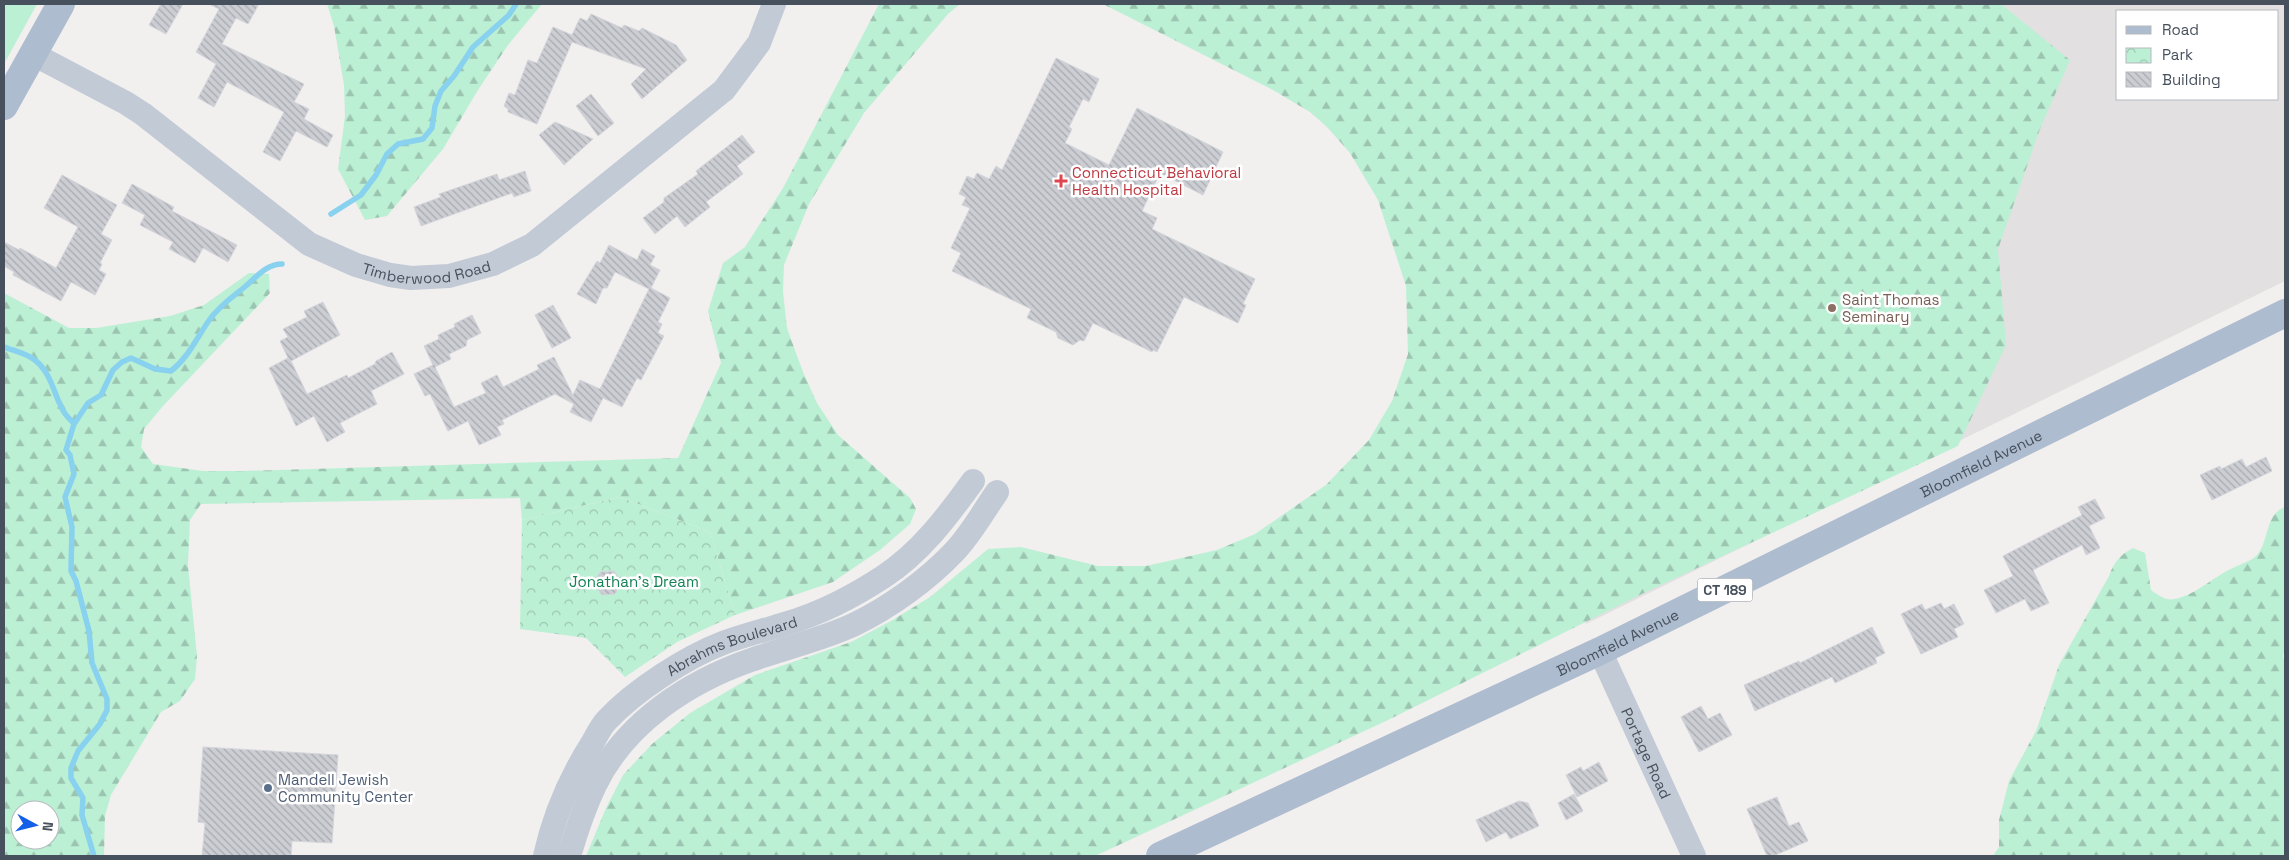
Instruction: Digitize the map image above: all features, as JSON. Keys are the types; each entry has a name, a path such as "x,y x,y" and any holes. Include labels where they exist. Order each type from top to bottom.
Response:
{"main road":[{"path":"4,106 60,4"},
{"name":"Bloomfield Avenue","path":"1160,856 1600,651 2285,313"}],"street":[{"name":"Timberwood Road","path":"33,54 144,114 309,244 356,265 390,275 429,278 449,276 486,266 532,245 724,90 759,44 774,4"},
{"name":"Abrahms Boulevard","path":"545,856 553,822 570,783 606,721 626,702 698,654 722,643 813,614 838,603 884,577 913,554 945,520 973,481"},
{"name":"Abrahms Boulevard","path":"569,856 582,815 605,767 626,740 662,707 691,686 717,672 854,624 887,605 920,582 954,552 997,492"},
{"name":"Portage Road","path":"1600,651 1694,856"}],"shaded area":[{"name":"Saint Thomas Seminary","path":"1284,4 2285,4 2285,281 1586,624"}],"green space":[{"path":"4,4 37,4 4,64"},
{"path":"327,4 542,4 508,45 478,90 443,149 387,216 365,220 338,169 345,116 344,85 334,26"},
{"path":"879,4 960,4 948,14 864,113 809,204 784,265 783,292 787,328 817,403 838,435 910,498 916,509 910,524 880,550 833,582 735,615 710,532 620,497 522,520 520,498 201,504 190,520 188,565 197,656 195,679 180,701 161,712 111,795 105,816 104,856 4,856 4,293 69,328 96,328 170,316 204,305 249,273 269,274 270,293 163,406 144,429 141,447 153,464 203,471 243,471 678,458 721,363 708,311 723,263 745,247 783,188"},
{"path":"1103,4 2001,4 2070,60 2040,129 1998,249 2006,345 1958,446 1646,592 1386,721 1095,856 586,856 606,808 623,775 652,744 690,713 755,675 851,642 891,621 930,597 988,549 1021,547 1098,566 1146,566 1217,550 1255,534 1326,485 1369,440 1392,401 1408,354 1406,286 1378,200 1350,153 1327,127 1310,112 1273,90"},
{"name":"Jonathan's Dream","path":"620,497 710,532 735,615 677,642 625,677 586,638 520,629 522,520"},
{"path":"2285,507 2285,647 2283,656 2285,663 2285,856 1993,856 1999,847 1999,820 2009,781 2036,731 2059,665 2118,559 2133,548 2145,553 2151,590 2168,599 2183,597 2198,590 2226,571 2255,557 2264,542 2270,522 2278,511"}],"building":[{"path":"161,4 183,4 166,34 149,25"},
{"path":"209,4 259,4 248,24 236,18 222,44 304,84 294,102 309,109 304,119 333,135 327,147 296,131 280,161 263,152 284,112 227,82 214,107 198,98 216,64 196,52 219,9"},
{"path":"591,14 622,28 624,25 639,31 642,28 676,45 687,60 642,99 631,84 646,69 572,42 537,124 508,112 508,109 504,106 509,93 515,95 528,60 537,63 553,27 572,35 580,18 587,21"},
{"path":"1056,58 1099,79 1089,102 1083,99 1069,127 1072,129 1065,143 1109,165 1137,108 1223,152 1203,195 1160,173 1142,211 1157,218 1152,229 1255,279 1243,304 1246,305 1238,323 1184,297 1157,352 1153,350 1152,352 1093,323 1084,341 1080,340 1073,345 1058,338 1056,332 1027,318 1031,309 952,271 961,253 951,248 970,208 962,205 966,197 959,194 967,176 974,179 977,173 989,179 996,166 1002,170"},
{"path":"591,94 614,123 598,136 576,106"},
{"path":"555,122 593,139 564,165 539,135"},
{"path":"742,135 755,152 737,166 743,174 706,202 710,207 685,227 677,216 655,234 643,218 664,202 664,198 698,174 696,171"},
{"path":"525,171 531,191 514,197 512,193 421,226 414,207 441,197 439,194 497,174 499,180"},
{"path":"62,175 117,205 101,234 112,240 100,263 102,264 99,270 106,274 95,295 71,282 61,301 13,275 14,272 4,266 4,242 19,250 20,248 56,268 78,227 44,208"},
{"path":"132,184 174,207 172,211 237,245 228,262 203,248 195,263 169,249 173,242 140,225 145,215 122,203"},
{"path":"609,245 637,260 642,249 655,256 650,265 660,270 651,288 670,298 658,322 662,324 658,333 664,336 641,380 637,378 622,407 603,398 591,422 570,412 574,404 555,394 502,420 504,424 497,427 501,435 479,445 468,421 448,431 430,394 425,396 414,374 433,365 424,346 439,339 438,335 455,327 454,324 472,315 481,333 467,340 466,346 449,354 451,359 435,367 454,407 486,393 481,383 497,375 503,387 539,369 537,365 554,357 573,395 580,380 600,389 649,289 615,272 607,288 603,288 596,304 577,294 597,261 600,263"},
{"path":"323,302 340,335 291,361 307,394 347,375 348,378 375,364 376,361 392,352 404,374 371,391 377,404 340,423 345,432 327,442 314,416 296,426 269,368 288,358 280,341 288,337 283,329 307,317 304,311"},
{"path":"553,305 571,338 552,348 535,315"},
{"path":"2266,457 2272,471 2212,500 2200,475 2220,466 2221,469 2242,459 2246,467"},
{"path":"2095,499 2105,518 2089,526 2100,548 2086,555 2082,545 2033,570 2049,603 2031,611 2025,599 1996,613 1984,590 2013,576 2003,556 2082,515 2078,507"},
{"path":"614,571 621,582 615,594 602,595 594,584 600,572"},
{"path":"1941,603 1944,609 1954,604 1964,624 1954,629 1958,637 1921,654 1901,614 1922,604 1925,610"},
{"path":"1872,627 1885,653 1875,658 1877,663 1835,683 1832,677 1755,711 1744,685 1799,661 1800,663"},
{"path":"1701,706 1708,719 1720,713 1732,735 1699,752 1681,717"},
{"name":"Mandell Jewish Community Center","path":"203,747 338,755 332,843 292,841 291,856 202,856 205,823 198,822"},
{"path":"1599,762 1608,781 1577,797 1566,775 1581,767 1583,771"},
{"path":"1574,794 1583,811 1566,820 1558,803"},
{"path":"1777,797 1789,826 1799,822 1808,841 1773,856 1767,856 1747,809"},
{"path":"1519,801 1528,803 1539,826 1510,839 1506,832 1486,842 1476,820"}],"waterway":[{"path":"331,214 361,195 376,175 387,154 398,144 423,139 432,128 435,106 441,91 454,76 473,47 509,15 516,4"},
{"path":"94,856 82,815 83,798 71,778 71,768 78,751 100,724 107,710 107,699 92,663 89,631 76,581 71,571 72,527 65,497 74,474 70,455 66,450 74,424 88,403 101,395 113,370 122,362 131,358 155,369 171,371 188,353 218,309 263,271 272,266 282,264"},
{"path":"4,347 29,356 41,366 46,372 64,412 74,424"}],"place":[{"name":"Connecticut Behavioral Health Hospital","path":"1061,181"},
{"name":"Saint Thomas Seminary","path":"1832,308"},
{"name":"Mandell Jewish Community Center","path":"268,788"}]}
